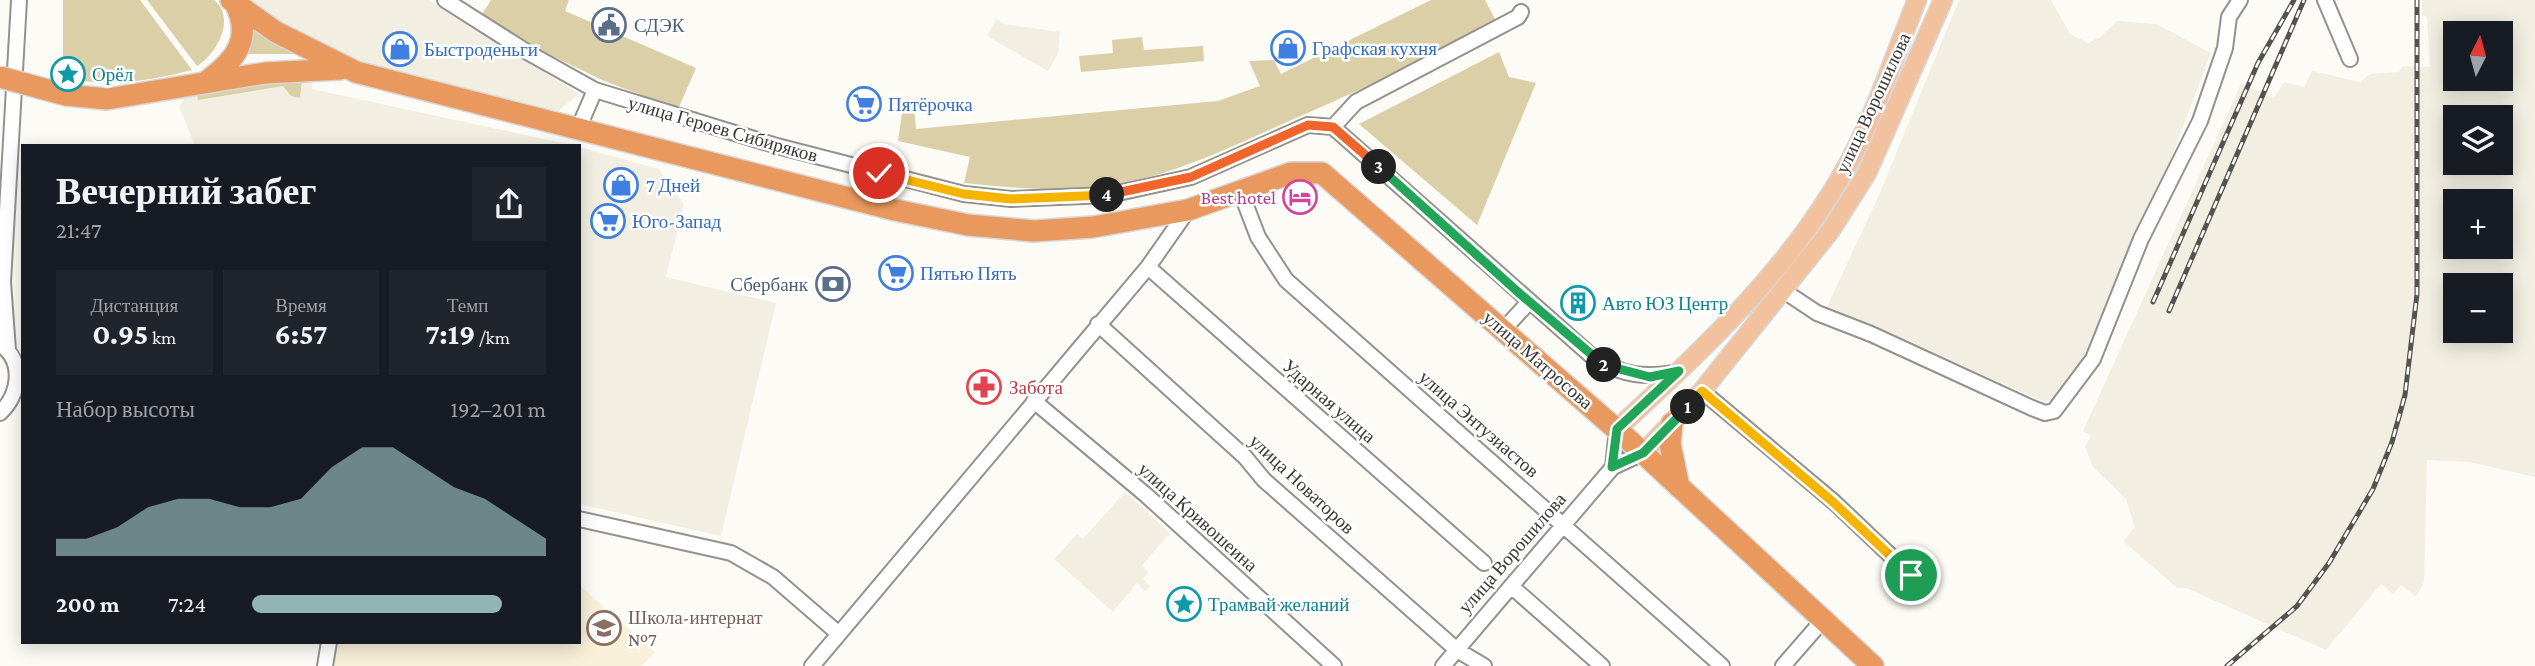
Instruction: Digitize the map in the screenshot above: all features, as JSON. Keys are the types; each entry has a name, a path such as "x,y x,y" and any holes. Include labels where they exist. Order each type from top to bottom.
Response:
{"highway":[{"path":"233,2 276,32 347,69"},
{"path":"203,84 225,68 237,52 243,33 243,19 233,2"},
{"path":"0,77 66,95 107,99 265,73 347,69"},
{"name":"улица Героев Сибиряков","path":"347,69 895,210 968,225 1034,231 1093,227 1188,210 1291,173 1322,173"},
{"name":"улица Матросова","path":"1322,173 1617,429 1873,666"},
{"path":"1672,423 1670,444 1679,486"}],"main road":[{"name":"улица Ворошилова","path":"1617,429 1679,371 1777,268 1813,221 1848,165 1917,0"},
{"name":"улица Ворошилова","path":"1643,453 1702,391 1831,230 1867,173 1943,0"}],"street":[{"path":"11,405 20,377 4,347 3,282 19,0"},
{"name":"улица Героев Сибиряков","path":"445,0 527,52 595,90 777,146 964,194 1011,199 1109,195 1191,177 1308,125 1333,127"},
{"path":"1784,291 1817,313 1871,334 2032,408 2045,412 2054,411 2093,359 2141,239 2200,121 2225,48 2229,17 2240,0"},
{"path":"2325,0 2350,59"},
{"path":"1521,12 1518,17 1356,103 1333,127 1595,359 1612,369 1650,377 1679,371"},
{"path":"579,127 595,90"},
{"name":"улица Энтузиастов","path":"1240,190 1258,237 1286,280 1722,666"},
{"path":"812,666 1148,267 1188,210"},
{"name":"Ударная улица","path":"1148,267 1484,563"},
{"path":"1503,330 1529,302"},
{"name":"улица Новаторов","path":"1098,324 1245,457 1264,480 1457,650 1484,666"},
{"path":"1702,391 1833,502 1911,575"},
{"name":"улица Кривошеина","path":"1034,401 1146,495 1334,666"},
{"path":"1612,467 1617,429"},
{"name":"улица Ворошилова","path":"1443,666 1565,526 1612,467 1643,453"},
{"path":"581,519 730,553 773,577 839,634"},
{"path":"1511,586 1602,666"},
{"path":"1783,666 1822,620"},
{"path":"324,666 329,644"}],"shaded area":[{"path":"63,0 140,0 192,70 111,83 63,77"},
{"path":"147,0 214,0 221,8 224,26 211,54 197,66"},
{"path":"248,0 430,0 579,94 558,111 366,64 313,46"},
{"path":"491,0 569,0 565,11 696,68 678,109 602,80 542,51 482,14"},
{"path":"1431,0 1485,0 1495,19 1490,28 1217,153 1134,181 1075,189 964,183 970,157 898,141 903,107 914,107 916,129 1218,101 1260,86 1249,61 1274,60 1281,74"},
{"path":"1959,0 2051,0 2070,34 2088,43 2100,37 2117,21 2156,24 2211,53 2168,166 2078,373 2059,396 2045,402 1827,307 1879,195"},
{"path":"2422,0 2535,0 2535,477 2469,462 2427,460 2424,582 2416,597 2401,585 2393,594 2381,584 2326,650 2186,588 2177,588 2123,541 2135,527 2126,499 2093,467 2085,447 2091,435 2083,431 2241,84 2274,98 2284,82 2304,87 2312,71 2360,82 2370,74 2399,72 2403,66 2430,67 2427,17 2422,14"},
{"path":"996,19 1004,24 1060,32 1058,54 1048,71 987,36"},
{"path":"252,26 305,54 246,54"},
{"path":"1142,37 1144,50 1203,46 1204,61 1081,72 1079,56 1113,53 1112,40"},
{"path":"1499,52 1509,77 1536,83 1477,225 1359,124"},
{"path":"302,79 300,98 291,96 283,86 198,100 197,94"},
{"path":"313,81 312,89 567,144 195,144 179,107 185,98 245,85"},
{"path":"581,148 659,169 684,204 666,277 776,303 721,536 581,504"},
{"path":"1125,492 1170,533 1142,565 1149,572 1143,579 1150,586 1145,591 1137,583 1113,612 1054,559 1077,534 1083,539"},
{"name":"Школа-интернат №7","path":"581,587 655,652 642,666 331,666 336,644 581,644"}],"railway":[{"path":"2153,302 2258,63 2294,0"},
{"path":"2169,311 2304,0"},
{"path":"2227,666 2297,606 2329,563 2373,489 2392,442 2405,395 2417,294 2417,0"}],"place":[{"name":"СДЭК","path":"609,25"},
{"name":"Графская кухня","path":"1288,48"},
{"name":"Быстроденьги","path":"400,49"},
{"name":"Орёл","path":"68,74"},
{"name":"Пятёрочка","path":"864,104"},
{"name":"7 Дней","path":"621,185"},
{"name":"Best hotel","path":"1300,197"},
{"name":"Юго-Запад","path":"608,221"},
{"name":"Пятью Пять","path":"896,273"},
{"name":"Сбербанк","path":"833,284"},
{"name":"Авто ЮЗ Центр","path":"1578,303"},
{"name":"Забота","path":"984,387"},
{"name":"Трамвай желаний","path":"1184,604"},
{"name":"Школа-интернат №7","path":"604,628"}],"route":[{"path":"879,173 964,194 1011,199 1109,195 1191,177 1308,125 1333,127 1595,359 1612,369 1650,377 1679,371 1617,429 1612,467 1643,453 1702,391 1833,502 1911,575"}]}
